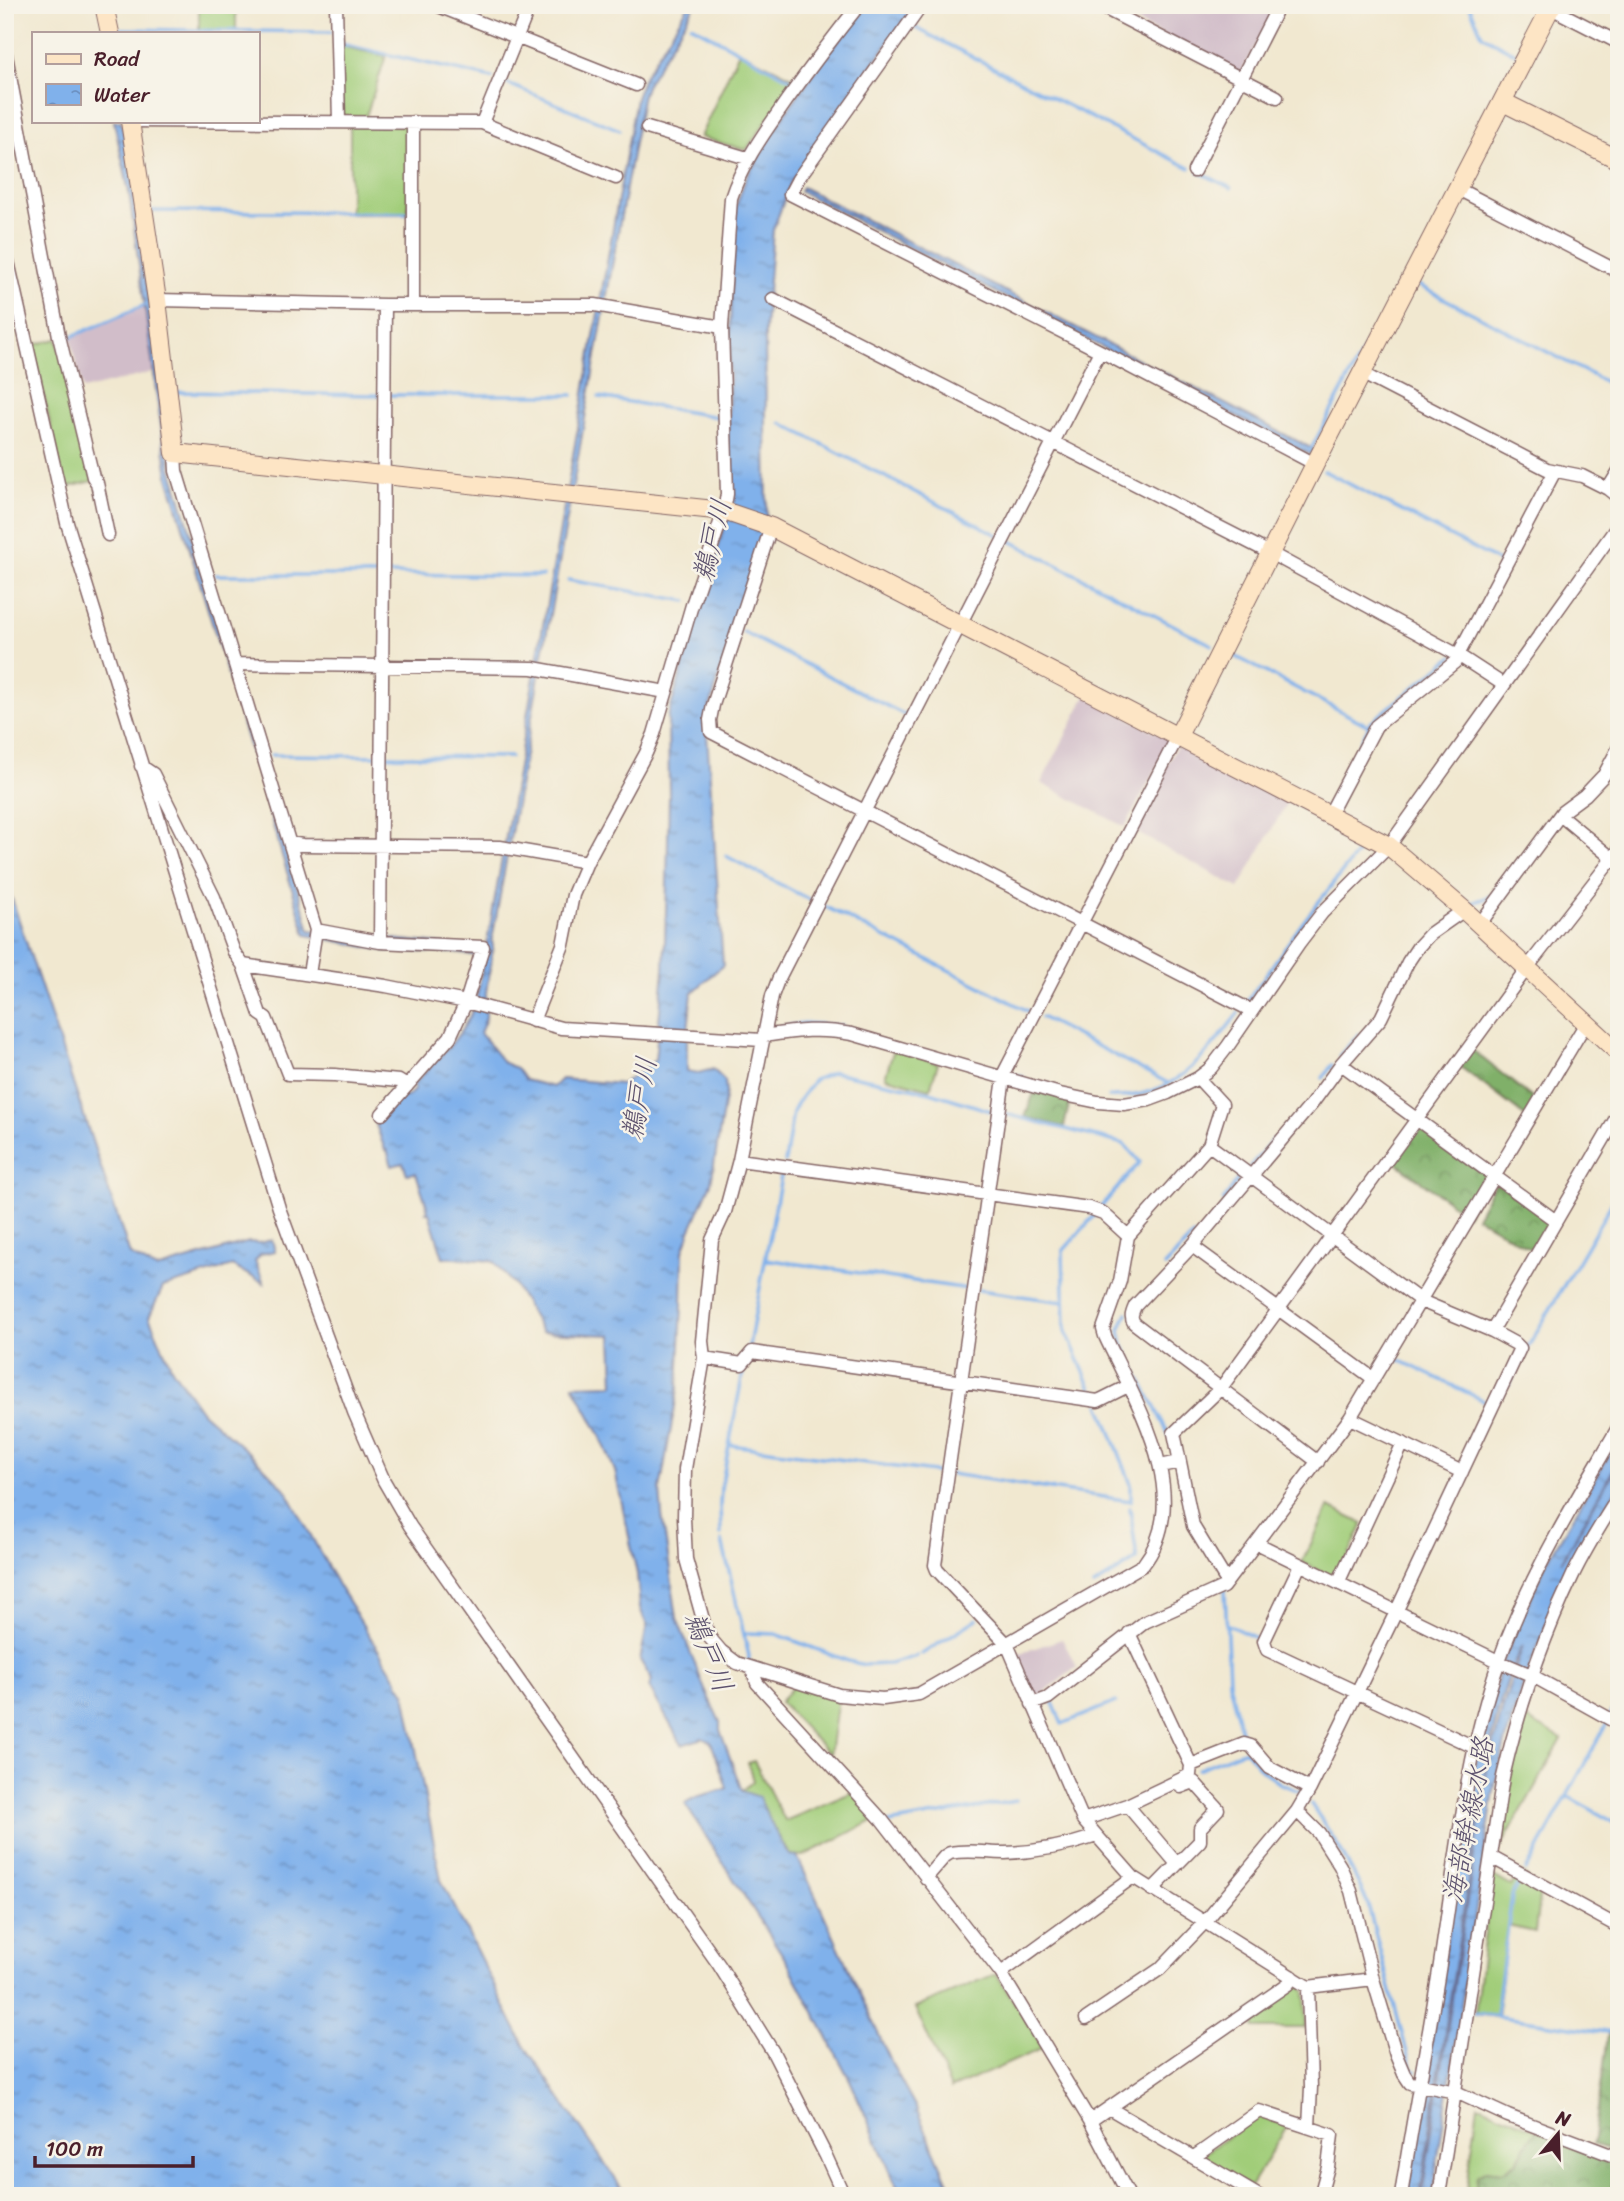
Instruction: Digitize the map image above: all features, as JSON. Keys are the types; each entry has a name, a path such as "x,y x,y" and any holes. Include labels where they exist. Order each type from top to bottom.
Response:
{"street":[{"path":"104,5 110,32"},
{"path":"336,5 339,121"},
{"path":"436,5 636,85"},
{"path":"482,123 530,5"},
{"path":"533,1021 563,945 573,895 587,862 654,734 692,605 725,511 727,494 722,327 731,198 747,158 830,40 859,5"},
{"path":"922,5 790,194 1100,351 1315,464"},
{"path":"1098,5 1277,97"},
{"path":"1194,171 1279,5"},
{"path":"1373,1979 1308,1987 1133,1877 1083,1820 1007,1644 935,1565 1005,1071 1503,102 1549,6 1619,43"},
{"path":"5,50 59,336 108,535"},
{"path":"1503,102 1619,160"},
{"path":"259,121 482,123 616,178"},
{"path":"130,122 157,300 176,471 290,844 315,935 309,974"},
{"path":"413,122 413,305"},
{"path":"647,128 747,158"},
{"path":"1458,189 1619,272"},
{"path":"5,248 67,523 141,766 284,1220 349,1400 384,1482 418,1538 719,1965 774,2052 844,2196"},
{"path":"773,299 1270,554 1459,655 1504,685"},
{"path":"157,300 602,306 722,327"},
{"path":"380,942 385,304"},
{"path":"1100,351 772,996 739,1160 725,1212 712,1240 702,1341 704,1359 685,1469 686,1559 704,1623 710,1638 721,1651 737,1663 752,1669 839,1695 883,1699 919,1694 1143,1564 1150,1556 1161,1531 1164,1512 1160,1466 1143,1415 1103,1329 1120,1281 1128,1236 1209,1145 1222,1104 1198,1078"},
{"path":"1363,374 1547,469 1582,476 1608,489 1619,498"},
{"path":"175,453 725,511 771,527 1389,846 1464,910 1619,1053"},
{"path":"1329,815 1376,726 1455,662 1555,471"},
{"path":"1608,489 1619,471"},
{"path":"243,965 386,986 467,1002 561,1028 763,1038 810,1029 828,1030 852,1034 1085,1099 1124,1104 1149,1100 1198,1078 1211,1068 1322,913 1389,846 1619,524"},
{"path":"771,527 712,705 709,720 711,732 1252,1011"},
{"path":"235,664 539,669 666,692"},
{"path":"1479,925 1560,815 1604,775 1619,747"},
{"path":"141,766 153,774 214,897 234,951 243,965 260,1014 266,1018 288,1074 399,1081 407,1086"},
{"path":"1227,1582 1193,1526 1174,1433 1221,1388 1527,968 1617,857 1560,815"},
{"path":"290,844 506,848 587,862"},
{"path":"1318,1462 1131,1319 1135,1307 1192,1246 1381,1018 1418,947 1430,934 1464,910"},
{"path":"315,935 380,942 482,947 467,1002 450,1037 382,1114"},
{"path":"1032,1704 1048,1698 1145,1622 1223,1587 1350,1418 1586,1023"},
{"path":"1341,1063 1556,1222"},
{"path":"1492,1332 1619,1113"},
{"path":"1086,2019 1160,1969 1205,1922 1297,1811 1357,1693 1520,1348 1516,1343 1421,1301 1209,1145"},
{"path":"739,1160 1098,1211 1128,1236"},
{"path":"1192,1246 1374,1379"},
{"path":"704,1359 742,1364 752,1352 1098,1401 1128,1387"},
{"path":"1350,1418 1462,1472"},
{"path":"1401,2196 1442,1953 1462,1809 1474,1747 1498,1661 1541,1562 1619,1426"},
{"path":"1338,1583 1403,1443"},
{"path":"1160,1466 1180,1462"},
{"path":"1439,2196 1503,1777 1514,1731 1529,1674 1574,1573 1619,1496"},
{"path":"1606,1516 1619,1523"},
{"path":"1256,1543 1529,1674 1619,1724"},
{"path":"1300,1565 1264,1641 1267,1650 1474,1747"},
{"path":"1129,1633 1191,1765 1190,1775 1130,1804"},
{"path":"752,1669 757,1683 882,1820 1001,1973 1090,2121 1129,2196"},
{"path":"1191,1765 1247,1744 1270,1768 1310,1789"},
{"path":"1083,1820 1194,1782 1218,1810 1200,1828 1200,1841 1152,1890"},
{"path":"1130,1804 1177,1864"},
{"path":"1297,1811 1319,1833 1340,1866 1351,1891 1373,1979 1404,2074 1410,2083 1453,2091 1508,2116 1619,2158"},
{"path":"926,1878 950,1853 1044,1850 1068,1846 1097,1836"},
{"path":"1491,1857 1619,1927"},
{"path":"1001,1973 1133,1877"},
{"path":"1090,2121 1277,1992 1293,1977"},
{"path":"1308,1987 1311,2087 1309,2127"},
{"path":"1110,2108 1259,2196"},
{"path":"1194,2157 1259,2111 1332,2135 1320,2196"}],"shaded area":[{"path":"1105,5 1276,5 1240,75"},
{"path":"145,305 154,372 83,390 70,337"},
{"path":"1086,696 1171,740 1125,827 1041,783"},
{"path":"1187,746 1289,799 1239,888 1132,830 1176,748"},
{"path":"1062,1639 1077,1667 1040,1695 1033,1693 1017,1654"}],"green space":[{"path":"199,5 236,5 236,31 199,30"},
{"path":"340,46 386,56 365,119 342,117"},
{"path":"739,51 796,79 746,150 700,137"},
{"path":"350,124 408,125 408,214 350,214"},
{"path":"57,339 93,481 65,488 32,345"},
{"path":"894,1049 938,1063 930,1089 885,1077"},
{"path":"1471,1049 1536,1101 1526,1117 1458,1065"},
{"path":"1035,1090 1070,1100 1064,1127 1025,1117"},
{"path":"1415,1125 1486,1174 1488,1180 1467,1215 1391,1159"},
{"path":"1494,1184 1499,1184 1549,1220 1549,1225 1534,1251 1476,1217"},
{"path":"1329,1507 1363,1524 1339,1576 1332,1578 1302,1562"},
{"path":"794,1685 838,1698 830,1755 780,1702"},
{"path":"1527,1719 1562,1739 1497,1854 1509,1771 1523,1720"},
{"path":"754,1761 785,1821 853,1792 877,1819 803,1856 790,1855 773,1827 742,1791 753,1781 748,1763"},
{"path":"1520,1872 1540,1890 1535,1932 1508,1926 1497,2017 1475,2014 1492,1875 1511,1886"},
{"path":"997,1975 1043,2048 951,2089 915,2008"},
{"path":"1292,1985 1299,1985 1305,1990 1306,2028 1254,2028 1255,2021 1250,2015"},
{"path":"1608,2035 1619,2037 1619,2153 1593,2144"},
{"path":"1478,2104 1537,2130 1517,2162 1503,2172 1487,2170 1476,2186 1480,2196 1466,2196"},
{"path":"1257,2116 1288,2125 1250,2187 1202,2159 1202,2155"},
{"path":"1537,2130 1616,2163 1611,2196 1480,2196 1476,2186 1477,2176 1487,2170 1503,2172 1517,2162"}],"water":[{"name":"鵜戸川","path":"689,5 695,5 646,86 642,98 492,940 486,1018 480,1033 504,1063 516,1068 525,1080 553,1087 561,1079 622,1084 655,1060 664,970 669,796 668,717 726,521 735,209 746,178 786,112 825,57 867,5 916,5 791,182 773,230 765,330 767,518 706,720 723,965 692,993 687,1039 687,1071 698,1073 713,1069 725,1081 726,1092 711,1183 683,1251 678,1389 660,1490 677,1618 720,1722 720,1730 742,1791 759,1797 789,1855 797,1856 893,2066 915,2106 954,2196 901,2196 850,2080 789,1965 685,1804 699,1796 727,1788 711,1742 702,1738 682,1745 649,1687 652,1680 640,1660 647,1626 640,1608 637,1574 615,1471 600,1435 573,1385 614,1384 612,1335 542,1332 515,1286 493,1261 443,1257 429,1213 426,1212 428,1210 416,1173 407,1174 403,1163 392,1166 385,1150 375,1122 379,1122 402,1096 407,1097 415,1089 413,1085 461,1032 474,1005 484,957 459,953 386,951 306,935 168,477 129,192 114,122 121,122 132,176 171,467 310,930 486,949 636,98 644,77"},
{"path":"802,187 1314,450 1311,455 800,191"},
{"path":"5,878 130,1255 156,1269 249,1242 272,1240 275,1251 261,1254 255,1261 264,1283 232,1266 163,1287 149,1317 172,1369 202,1412 255,1458 286,1490 338,1585 405,1693 441,1880 524,2045 627,2196 5,2196"},
{"name":"海部幹線水路","path":"1619,1438 1619,1459 1561,1562 1619,1462 1619,1484 1561,1592 1530,1667 1505,1745 1495,1785 1432,2196 1422,2196 1487,1770 1504,1703 1523,1645 1500,1706 1485,1770 1420,2196 1407,2196 1473,1770 1502,1663 1545,1565"}],"waterway":[{"path":"1469,5 1482,35 1518,55"},
{"path":"691,25 790,79"},
{"path":"914,27 1190,168"},
{"path":"119,29 331,32"},
{"path":"341,44 492,78"},
{"path":"503,82 620,130"},
{"path":"1199,172 1231,188"},
{"path":"152,211 408,213"},
{"path":"1418,285 1619,389"},
{"path":"66,339 145,305"},
{"path":"1310,451 1368,342"},
{"path":"176,392 379,395"},
{"path":"386,395 573,395"},
{"path":"599,397 718,417"},
{"path":"781,423 998,535"},
{"path":"1612,470 1619,460"},
{"path":"1324,471 1500,562 1499,564"},
{"path":"1009,540 1212,645"},
{"path":"389,574 542,576"},
{"path":"216,575 378,575"},
{"path":"568,580 687,601"},
{"path":"743,632 907,716"},
{"path":"1229,653 1369,726"},
{"path":"1359,745 1371,722 1453,656"},
{"path":"271,755 378,756"},
{"path":"386,756 510,757"},
{"path":"1248,1000 1303,922 1365,843 1361,841"},
{"path":"726,856 810,900"},
{"path":"1469,904 1494,895"},
{"path":"824,906 1028,1011"},
{"path":"1109,1097 1131,1096 1169,1084 1199,1061 1238,1013"},
{"path":"1041,1017 1168,1083"},
{"path":"773,1029 804,1023 841,1026"},
{"path":"1340,1055 1359,1034"},
{"path":"1323,1078 1332,1065"},
{"path":"785,1162 793,1112 799,1100 814,1080 833,1072 930,1092 991,1111"},
{"path":"1012,1074 1023,1077"},
{"path":"1002,1113 1124,1144 1140,1162 1101,1207"},
{"path":"1250,1166 1274,1139"},
{"path":"748,1351 782,1171"},
{"path":"1223,1201 1242,1174"},
{"path":"1509,1384 1619,1191"},
{"path":"1095,1215 1063,1251 1065,1329 1095,1397"},
{"path":"1165,1266 1193,1236"},
{"path":"765,1259 968,1289"},
{"path":"979,1290 1064,1302"},
{"path":"1127,1313 1120,1330 1123,1345 1169,1435"},
{"path":"1395,1358 1489,1403"},
{"path":"721,1534 721,1488 744,1367"},
{"path":"951,1474 1131,1501 1131,1484 1100,1404"},
{"path":"731,1445 941,1473"},
{"path":"1094,1586 1137,1559 1130,1508"},
{"path":"722,1541 749,1656 748,1664"},
{"path":"1225,1590 1229,1682 1243,1740"},
{"path":"922,1654 977,1619"},
{"path":"1226,1624 1260,1640"},
{"path":"745,1635 776,1634 865,1665 890,1664 917,1656"},
{"path":"1610,1716 1619,1700"},
{"path":"1053,1703 1062,1724 1116,1702"},
{"path":"1526,1871 1608,1721"},
{"path":"1198,1769 1245,1750 1263,1771 1281,1784 1301,1792"},
{"path":"1567,1796 1619,1825"},
{"path":"889,1823 1015,1801"},
{"path":"1311,1804 1355,1876 1367,1902 1409,2060 1412,2069 1416,2071"},
{"path":"1496,2015 1512,1896 1522,1877"},
{"path":"1475,2013 1619,2034"}]}
